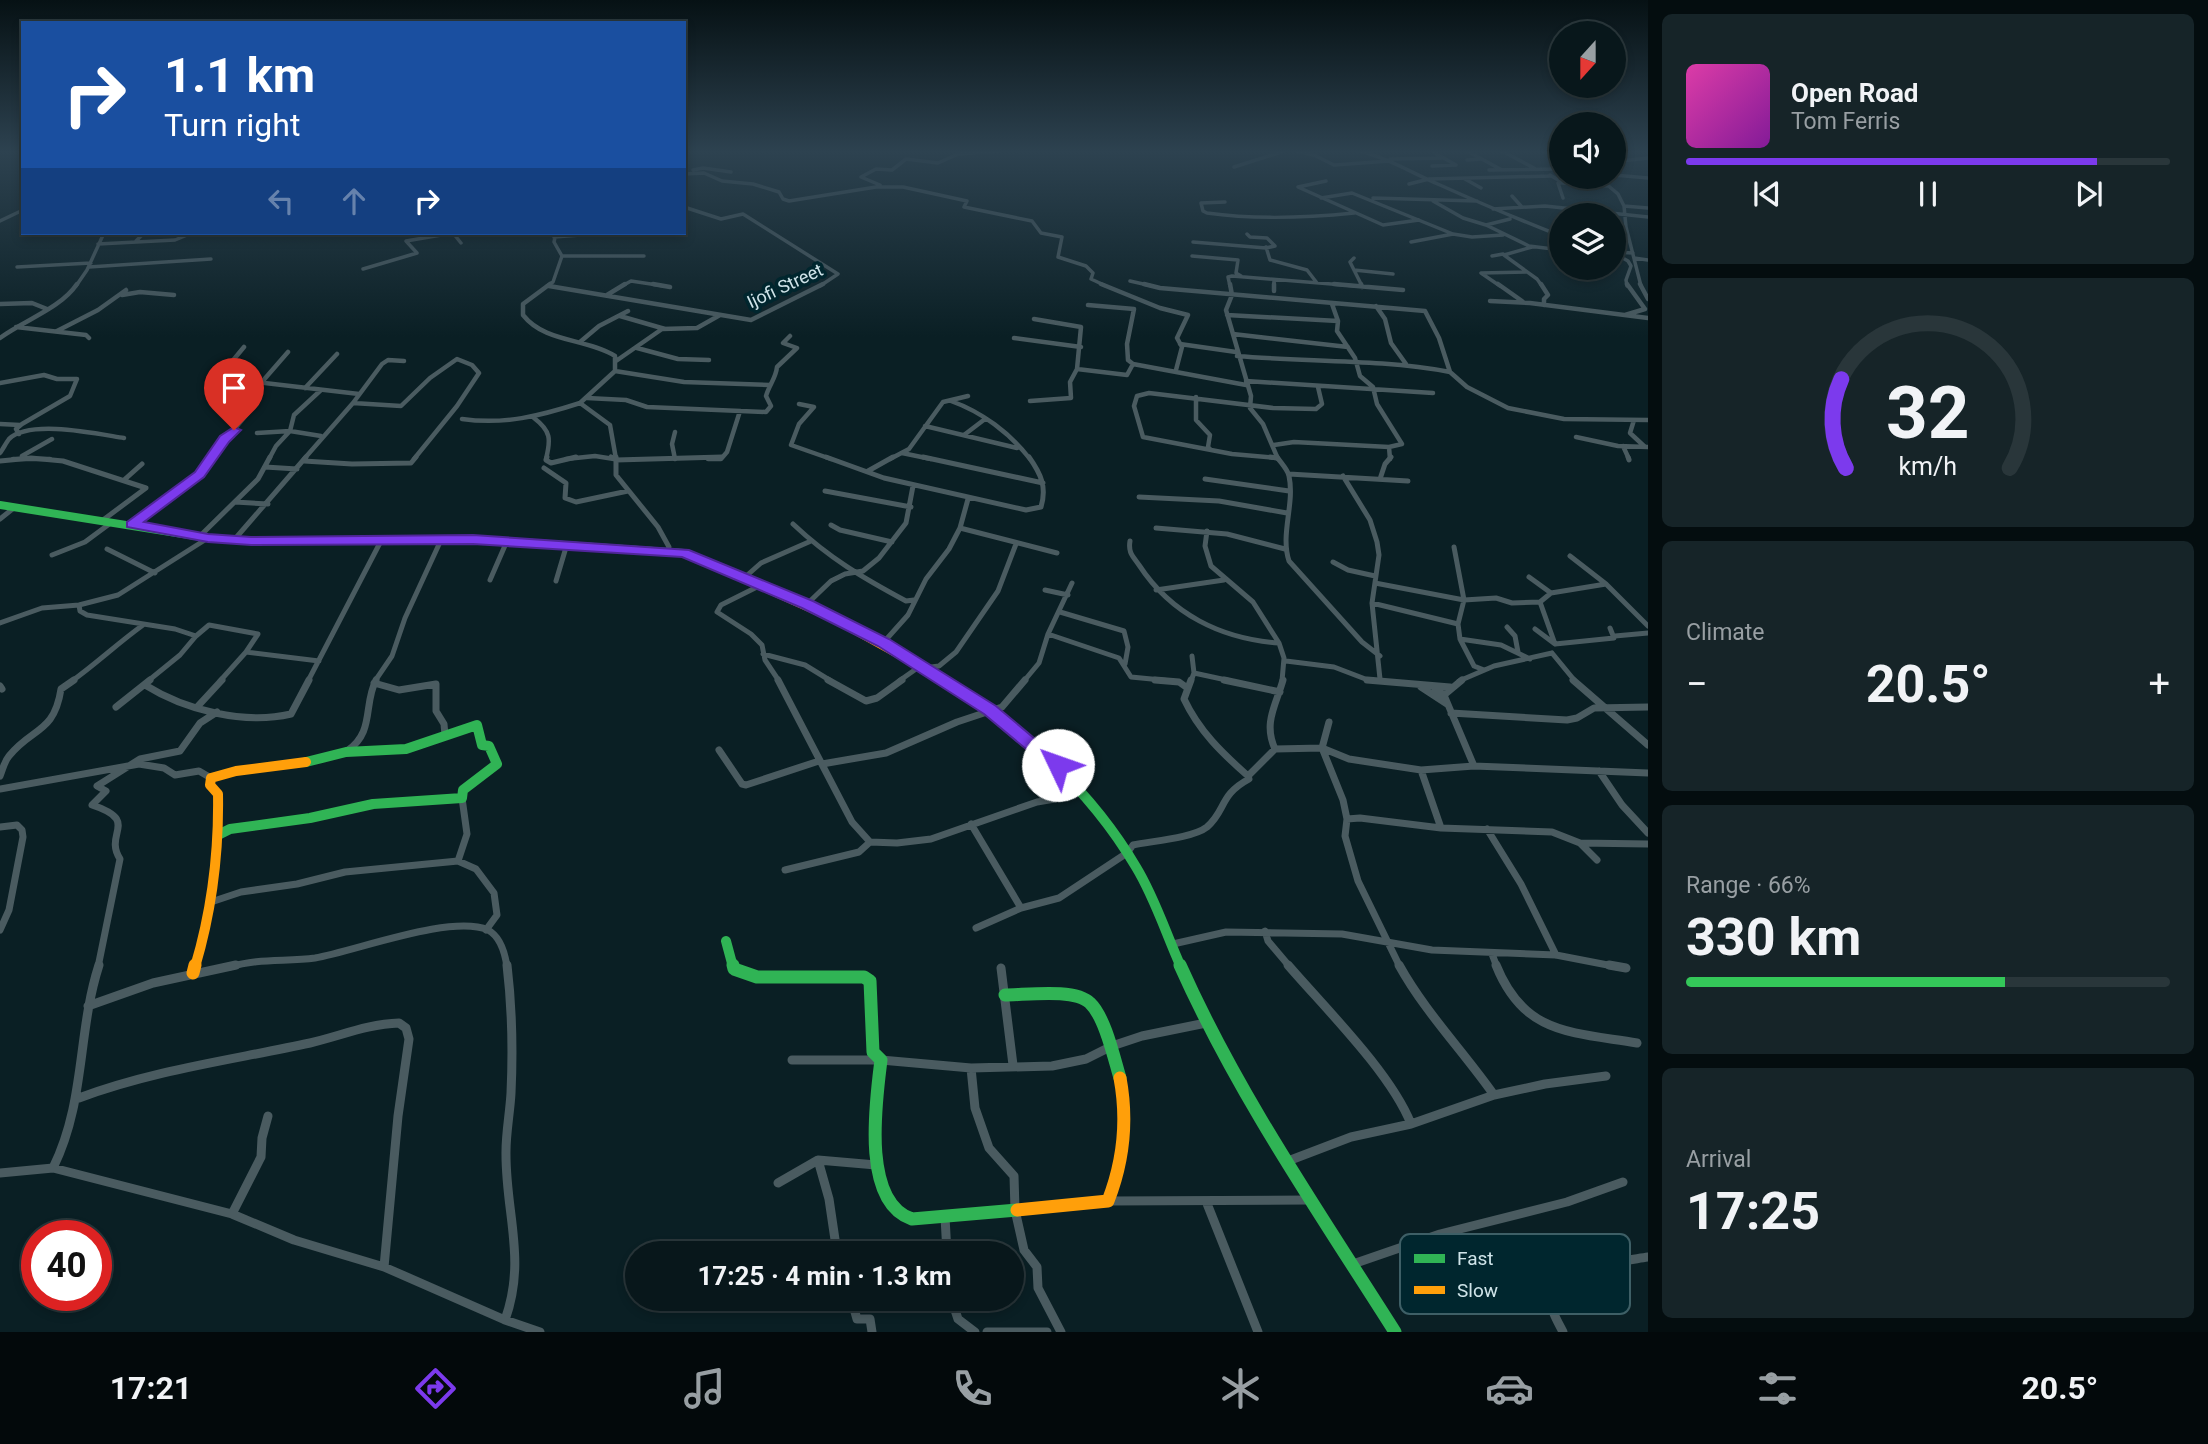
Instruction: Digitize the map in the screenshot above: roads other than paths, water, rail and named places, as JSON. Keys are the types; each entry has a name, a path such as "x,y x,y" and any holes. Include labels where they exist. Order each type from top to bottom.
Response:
{"street":[{"path":"0,221 18,213"},
{"name":"Ijofi Street","path":"549,286 751,320 832,280 838,274 743,214 720,219 702,213"},
{"path":"997,213 1029,219 1040,228 1041,233 1062,237 1058,257 1086,266 1093,273 1094,282 1143,299 1160,308 1188,315 1177,338 1182,347 1176,370"},
{"path":"1209,213 1308,219 1353,213"},
{"path":"1354,213 1389,226 1419,220"},
{"path":"1403,213 1454,234 1472,237 1505,234"},
{"path":"1454,213 1534,247 1549,249"},
{"path":"1501,213 1549,232"},
{"path":"1626,215 1648,218"},
{"path":"1486,225 1512,218"},
{"path":"1626,221 1634,267 1648,299"},
{"path":"1544,230 1549,230"},
{"path":"1193,242 1266,248 1275,246 1268,242 1267,238 1250,237 1247,234"},
{"path":"1411,242 1454,234"},
{"path":"1,337 68,297 90,265 103,235"},
{"path":"136,241 142,235"},
{"path":"98,244 175,240 187,235"},
{"path":"363,269 417,253 406,241 408,240 441,235"},
{"path":"452,235 461,243"},
{"path":"555,235 562,256 556,277 549,286 526,300 523,304 523,315 536,328 610,352 617,361"},
{"path":"1268,242 1266,248 1270,260 1307,270 1317,283"},
{"path":"1492,256 1534,247"},
{"path":"1626,253 1633,253"},
{"path":"1503,254 1546,289 1548,295 1544,299 1544,305"},
{"path":"562,256 644,256"},
{"path":"1192,256 1238,260 1236,273 1243,277"},
{"path":"1354,258 1350,262 1362,287"},
{"path":"1626,258 1648,260"},
{"path":"17,267 211,259"},
{"path":"1626,261 1634,267"},
{"path":"1622,316 1645,309 1634,291 1627,286 1626,280 1634,267"},
{"path":"1354,270 1393,274"},
{"path":"1526,272 1481,273 1520,300 1530,303"},
{"path":"1380,656 1362,642 1289,561 1285,549 1289,474 1277,458 1274,444 1250,406 1251,396 1226,310 1232,295 1228,277 1403,290"},
{"path":"1274,279 1274,291"},
{"path":"607,295 631,281 670,287"},
{"path":"1130,281 1148,287 1376,306 1428,313 1450,372 1467,387 1518,412 1564,419 1648,420"},
{"path":"57,331 98,310 126,290"},
{"path":"117,296 140,292 174,295"},
{"path":"1490,301 1530,303 1648,318"},
{"path":"0,303 32,303 47,309"},
{"path":"1274,444 1294,442 1389,447 1402,444 1377,404 1373,387 1360,376 1357,362 1337,331 1338,321 1332,304"},
{"path":"1088,305 1135,309 1127,344 1128,360 1133,364 1246,383 1373,387 1433,393"},
{"path":"1376,306 1385,319 1391,344 1406,364"},
{"path":"580,342 599,326 628,311"},
{"path":"620,316 665,329 697,328 720,315"},
{"path":"1227,315 1338,321"},
{"path":"1030,401 1071,398 1068,387 1071,375 1077,369 1081,347 1081,327 1034,320"},
{"path":"14,327 57,331 89,338"},
{"path":"462,419 489,423 534,418 580,403 615,372 617,361 665,329"},
{"path":"1233,334 1348,347"},
{"path":"587,398 626,400 648,407 766,412 771,406 765,396 776,376 777,367 797,348 783,343 790,336"},
{"path":"1014,338 1081,347"},
{"path":"1180,344 1308,362 1406,364 1450,372"},
{"path":"244,347 220,376 228,380 359,394"},
{"path":"637,348 678,359 709,360"},
{"path":"261,383 288,352"},
{"path":"305,388 337,354"},
{"path":"304,461 352,464 411,463 479,373 472,365 457,359 430,378 401,406 353,402"},
{"path":"234,540 268,504 385,361 404,361"},
{"path":"1077,369 1120,376 1127,375 1133,364"},
{"path":"615,372 699,384 769,385"},
{"path":"0,383 44,375 57,379 77,379 70,396 22,424 16,429 19,434"},
{"path":"1277,458 1146,438 1139,430 1134,406 1137,396 1149,393 1250,406 1316,409 1322,404 1318,387"},
{"path":"0,623 42,608 79,605 118,595 155,573 204,537 247,491 265,467 276,446 290,431 294,415 321,390"},
{"path":"868,471 902,453 919,438 943,402 968,396"},
{"path":"1196,397 1196,420 1210,435 1208,447 1211,450"},
{"path":"799,404 814,408 799,424 791,445 913,486 968,499 1036,510 1044,502 1046,490 1035,464 1002,430 975,410 951,401"},
{"path":"580,403 610,425 617,460 616,475 658,527 669,547 668,550"},
{"path":"132,524 199,474 224,439 245,419 251,409"},
{"path":"534,418 552,435 547,450 547,462 605,456 617,460 723,458 740,411"},
{"path":"964,435 985,419"},
{"path":"1634,420 1630,433 1646,446"},
{"path":"0,424 22,424"},
{"path":"925,426 1019,448"},
{"path":"0,453 10,438 19,434 75,428 124,438"},
{"path":"257,433 290,431 321,436"},
{"path":"675,432 672,444 675,459"},
{"path":"1576,436 1627,448 1646,446"},
{"path":"21,457 52,439"},
{"path":"1380,479 1385,464 1391,458 1389,447"},
{"path":"1627,448 1624,454 1629,460"},
{"path":"902,453 1043,483"},
{"path":"0,461 21,457 59,461 83,467 102,476 142,485 146,491 85,542 52,555"},
{"path":"124,480 142,464"},
{"path":"265,467 296,468"},
{"path":"544,468 566,483 565,498 576,502 628,491"},
{"path":"1289,474 1408,481"},
{"path":"1343,476 1370,520 1379,555 1372,603 1380,656 1380,679"},
{"path":"1205,479 1289,491"},
{"path":"807,604 831,581 863,571 892,542 906,523 913,486"},
{"path":"825,491 911,507"},
{"path":"1139,497 1219,501 1287,513"},
{"path":"883,643 908,615 914,600 960,528 968,499"},
{"path":"234,502 268,504"},
{"path":"0,505 234,540 507,541 668,550 684,553 807,604 924,667 990,710 1058,765 1081,791 1126,853 1150,892 1206,1023 1242,1090 1395,1332"},
{"path":"0,519 15,507"},
{"path":"793,524 853,573 906,601 914,600"},
{"path":"831,525 841,530 892,542"},
{"path":"960,528 1057,552"},
{"path":"1156,528 1207,531 1285,549"},
{"path":"1207,531 1206,555 1217,574 1256,605 1265,625 1279,643 1286,662 1280,692 1267,723 1267,732 1275,749"},
{"path":"145,685 156,694 217,712 273,718 291,714 382,539"},
{"path":"346,752 359,743 365,733 374,683 392,656 405,618 441,540"},
{"path":"490,580 507,541"},
{"path":"744,578 761,563 811,541"},
{"path":"1130,541 1130,557 1141,569 1142,577 1195,620 1236,639 1279,643"},
{"path":"556,580 568,544"},
{"path":"763,654 805,665 857,698 866,701 877,698 916,669 939,666 956,652 998,591 1016,544"},
{"path":"1454,547 1464,600 1458,624 1460,639 1474,670"},
{"path":"107,550 155,573"},
{"path":"1570,556 1606,584 1648,626"},
{"path":"1333,562 1375,579 1464,600 1496,598 1512,603 1540,602 1551,593 1606,584"},
{"path":"1529,577 1551,593"},
{"path":"1156,590 1224,580"},
{"path":"719,750 746,785 820,762 886,753 1002,707 1039,663 1048,634 1072,583"},
{"path":"761,585 721,605 716,612 751,634 762,645 763,654 786,691 852,822 870,842"},
{"path":"1045,590 1068,595"},
{"path":"1540,602 1555,644 1552,653"},
{"path":"1372,603 1418,612 1458,624"},
{"path":"79,605 80,611 87,615 175,629 196,636"},
{"path":"1060,612 1124,631 1128,647 1125,664"},
{"path":"0,776 6,759 12,752 44,729 54,717 61,689 111,653 117,644 143,625"},
{"path":"116,707 180,655 209,625 258,635 198,706"},
{"path":"1507,626 1515,636 1518,652"},
{"path":"1610,628 1615,636"},
{"path":"1535,629 1555,644 1648,633"},
{"path":"1048,634 1101,650 1125,664 1132,677 1179,682 1186,687"},
{"path":"1460,639 1500,645 1530,659"},
{"path":"246,652 319,661"},
{"path":"1444,695 1450,687 1474,670 1484,670 1552,653"},
{"path":"1552,653 1581,689 1648,745"},
{"path":"1192,656 1194,673 1186,687 1184,699 1217,750 1248,776"},
{"path":"1286,662 1334,667 1368,680 1450,687"},
{"path":"1194,673 1280,692"},
{"path":"374,683 399,690 436,684 436,711 444,724 445,735"},
{"path":"1418,685 1448,705"},
{"path":"1434,687 1444,695 1474,766"},
{"path":"1451,713 1567,720 1577,718 1594,708 1648,707"},
{"path":"53,1168 62,1151 79,1098 88,1006 105,943 114,876 120,859 116,853 118,820 113,812 92,806 106,791 97,786 106,776 118,773 147,757 180,751 200,723 217,712"},
{"path":"1329,722 1322,748 1343,800 1347,819 1345,836 1351,859 1385,941 1414,992 1472,1063 1494,1095"},
{"path":"0,789 139,764 163,768 175,775 200,771 211,778 236,771 346,752 406,749 477,725 482,744 489,747 497,764 463,790 467,834 458,860"},
{"path":"976,928 1021,908 1059,898 1126,853 1133,845 1199,832 1208,827 1214,820 1226,792 1248,779 1275,749 1322,748 1349,759 1421,770 1474,766 1648,773"},
{"path":"1421,770 1441,828"},
{"path":"1599,771 1622,805 1648,833"},
{"path":"193,973 202,948 211,902 220,834 218,794 210,785 211,778"},
{"path":"785,870 859,852 870,842 897,843 931,839 1081,791"},
{"path":"220,834 373,804 462,798"},
{"path":"1347,819 1360,818 1441,828 1552,832 1580,843 1648,844"},
{"path":"0,827 13,824 22,830 9,910 0,930"},
{"path":"971,824 1021,908"},
{"path":"1487,829 1521,884 1556,955"},
{"path":"1580,843 1597,860"},
{"path":"211,902 241,892 298,884 345,872 458,860 476,869 494,893 497,915 486,930"},
{"path":"0,894 10,893"},
{"path":"88,1006 107,997 193,973 251,962 289,962 313,958 421,933 466,928 486,930 499,938 506,960 512,1002 511,1093 506,1152 516,1261 514,1295 505,1320"},
{"path":"1265,931 1268,941 1382,1076 1405,1109 1411,1124"},
{"path":"1173,944 1226,932 1342,934 1432,950 1556,955 1626,968"},
{"path":"726,941 734,969 757,977 864,977 870,981 873,1052 881,1060"},
{"path":"1492,954 1510,994 1520,1007 1534,1018 1557,1028 1637,1043"},
{"path":"1001,968 1013,1065"},
{"path":"1005,995 1079,995 1094,1005 1119,1065 1125,1141 1118,1182 1108,1201"},
{"path":"79,1098 153,1073 311,1043 378,1025 399,1023 406,1028 409,1039 398,1116 384,1267"},
{"path":"792,1060 881,1060 971,1068 1052,1066 1086,1059 1112,1046 1206,1023"},
{"path":"881,1060 872,1132 876,1165 892,1208 901,1216 925,1220 1108,1201 1313,1200"},
{"path":"971,1068 975,1108 989,1148 1014,1175 1014,1210 1024,1250 1037,1267 1038,1288 1061,1332"},
{"path":"1288,1161 1351,1137 1411,1124 1494,1095 1545,1084 1606,1076"},
{"path":"232,1214 261,1157 262,1138 268,1116"},
{"path":"778,1183 818,1160 876,1165"},
{"path":"818,1160 829,1199 835,1241"},
{"path":"0,1173 53,1168 232,1214 294,1240 384,1267 505,1320 540,1332"},
{"path":"1445,1234 1594,1195 1623,1182"},
{"path":"1206,1200 1224,1252 1258,1332"},
{"path":"946,1217 947,1241"},
{"path":"1351,1265 1400,1246"},
{"path":"1630,1261 1648,1257"},
{"path":"854,1311 857,1319 870,1319 872,1332"},
{"path":"954,1311 962,1324 975,1332"},
{"path":"1556,1314 1563,1332"},
{"path":"988,1332 1047,1332"}]}
